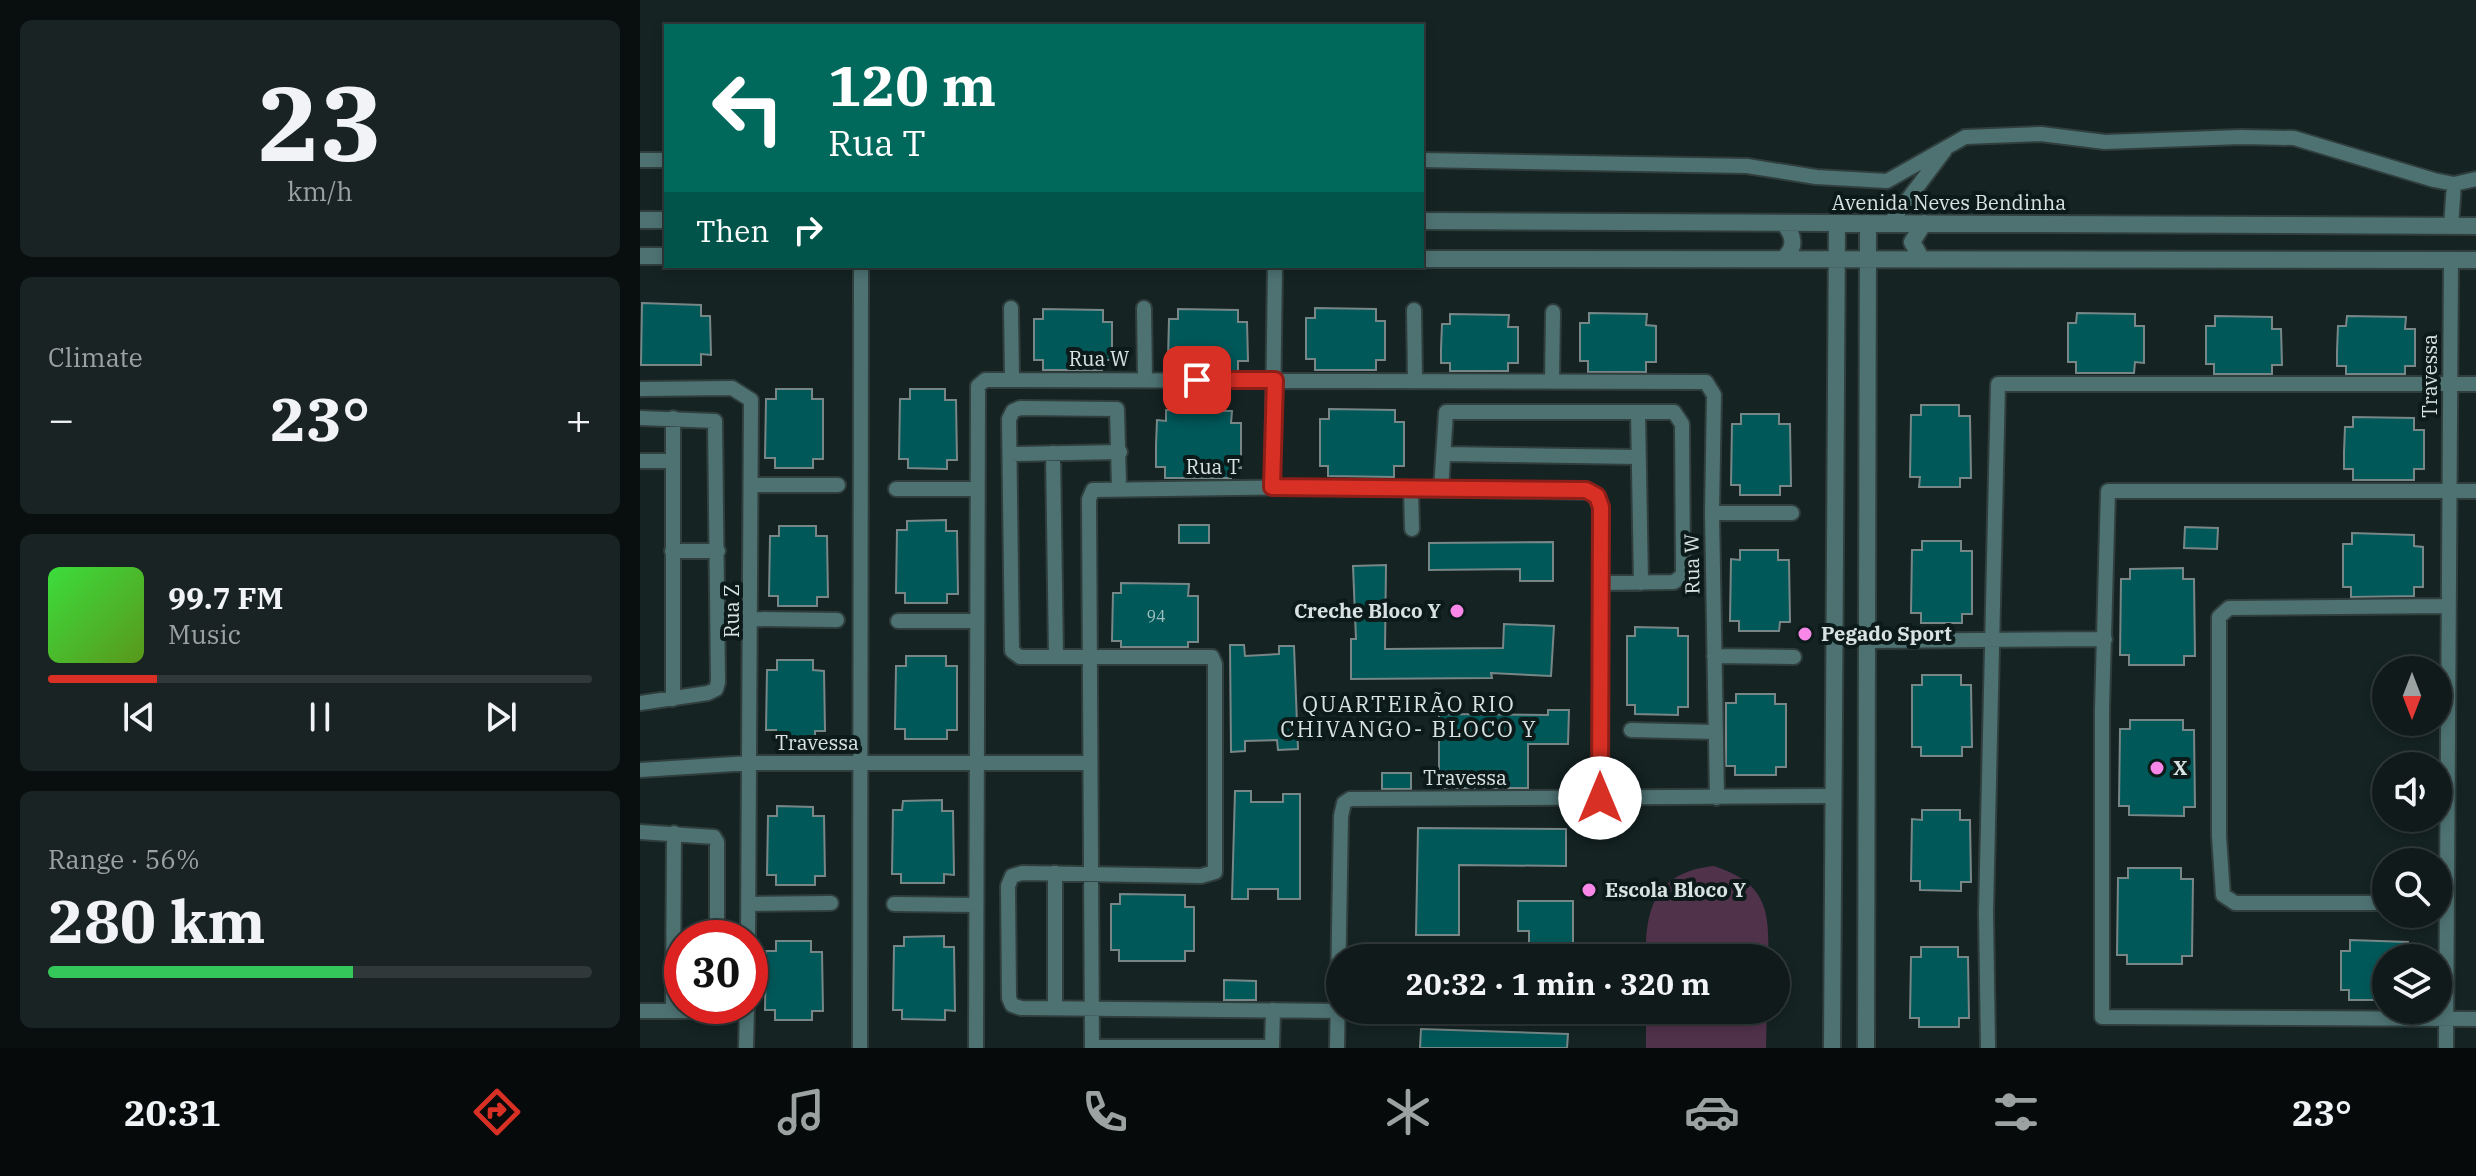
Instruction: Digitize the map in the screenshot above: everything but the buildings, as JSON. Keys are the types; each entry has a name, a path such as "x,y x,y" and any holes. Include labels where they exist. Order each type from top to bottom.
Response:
{"street":[{"path":"1424,160 1747,166 1816,177 1887,181 1965,137 2041,134 2105,142 2294,138 2454,184 2476,179"},
{"path":"1890,223 1950,143"},
{"path":"640,160 664,160"},
{"path":"1887,181 1902,207"},
{"path":"2451,226 2454,184"},
{"path":"640,220 664,220"},
{"name":"Avenida Neves Bendinha","path":"1424,221 2476,226"},
{"path":"1783,223 1792,236 1793,245 1783,259"},
{"path":"1832,1048 1837,223"},
{"path":"1866,1048 1868,223"},
{"path":"1921,258 1912,242 1924,223"},
{"path":"640,256 664,256"},
{"path":"1424,259 2476,260"},
{"name":"Travessa","path":"2443,848 2451,491 2451,260"},
{"path":"860,1048 861,268"},
{"path":"1272,487 1275,268"},
{"path":"1836,313 1852,305 1862,307 1867,314"},
{"path":"1011,308 1012,379"},
{"path":"1144,308 1145,379"},
{"path":"1414,310 1415,380"},
{"path":"1552,381 1553,312"},
{"name":"Rua W","path":"976,1048 978,386 985,380 1702,381 1710,385 1714,395 1712,513 1717,798"},
{"path":"1988,1048 1995,389 2003,382 2476,384"},
{"name":"Rua Z","path":"640,389 732,388 748,396 752,485 749,920"},
{"path":"1119,487 1117,409 1020,408 1013,411 1009,419 1012,651 1020,657 1212,657 1215,664 1215,872 1022,873 1012,876 1008,886 1009,998 1012,1005 1021,1008 1326,1011"},
{"path":"1441,490 1446,412 1674,412 1682,424 1683,575 1674,582 1602,583"},
{"path":"1638,412 1641,583"},
{"path":"640,418 715,421 718,551 716,689 640,703"},
{"path":"673,418 673,699"},
{"path":"1010,454 1120,452"},
{"path":"1053,453 1056,656"},
{"path":"1444,454 1638,457"},
{"path":"640,461 673,461"},
{"path":"752,485 838,485"},
{"name":"Rua T","path":"1092,1047 1089,499 1096,488 1272,487 1592,492 1601,507 1600,798"},
{"path":"896,489 977,489"},
{"path":"1411,489 1412,529"},
{"path":"2372,1019 2102,1017 2108,491 2476,491"},
{"path":"1712,513 1792,513"},
{"path":"672,551 718,551"},
{"path":"2372,903 2235,903 2223,895 2219,836 2219,617 2229,608 2448,606"},
{"path":"752,619 837,620"},
{"path":"898,621 977,621"},
{"path":"1867,641 2105,639"},
{"path":"1714,656 1794,657"},
{"path":"1631,730 1715,732"},
{"name":"Travessa","path":"640,770 750,763 1089,763"},
{"name":"Travessa","path":"1339,944 1341,816 1344,803 1359,798 1833,796"},
{"path":"640,832 708,834 717,842 717,920"},
{"path":"674,833 674,920"},
{"path":"1055,873 1055,1008"},
{"path":"749,904 831,903"},
{"path":"894,904 976,905"},
{"path":"1092,1047 1272,1048 1273,1010"},
{"path":"640,1011 664,1011"},
{"path":"2452,1019 2476,1019"},
{"path":"746,1048 747,1024"},
{"name":"Travessa","path":"1337,1048 1338,1024"},
{"name":"Travessa","path":"2446,1024 2446,1048"}],"shaded area":[{"path":"1714,866 1731,873 1754,889 1765,911 1768,944 1646,944 1648,923 1658,895 1667,884 1695,870"},
{"path":"1646,1024 1767,1024 1766,1048 1646,1048"}],"place":[{"name":"Creche Bloco Y","path":"1457,611"},
{"name":"Pegado Sport","path":"1805,634"},
{"name":"X","path":"2157,768"},
{"name":"Escola Bloco Y","path":"1589,890"}],"district":[{"name":"QUARTEIRÃO RIO CHIVANGO- BLOCO Y","path":"1409,716"}],"route":[{"path":"1197,380 1275,380 1272,487 1586,490 1597,496 1601,507 1602,583 1600,798"}]}
